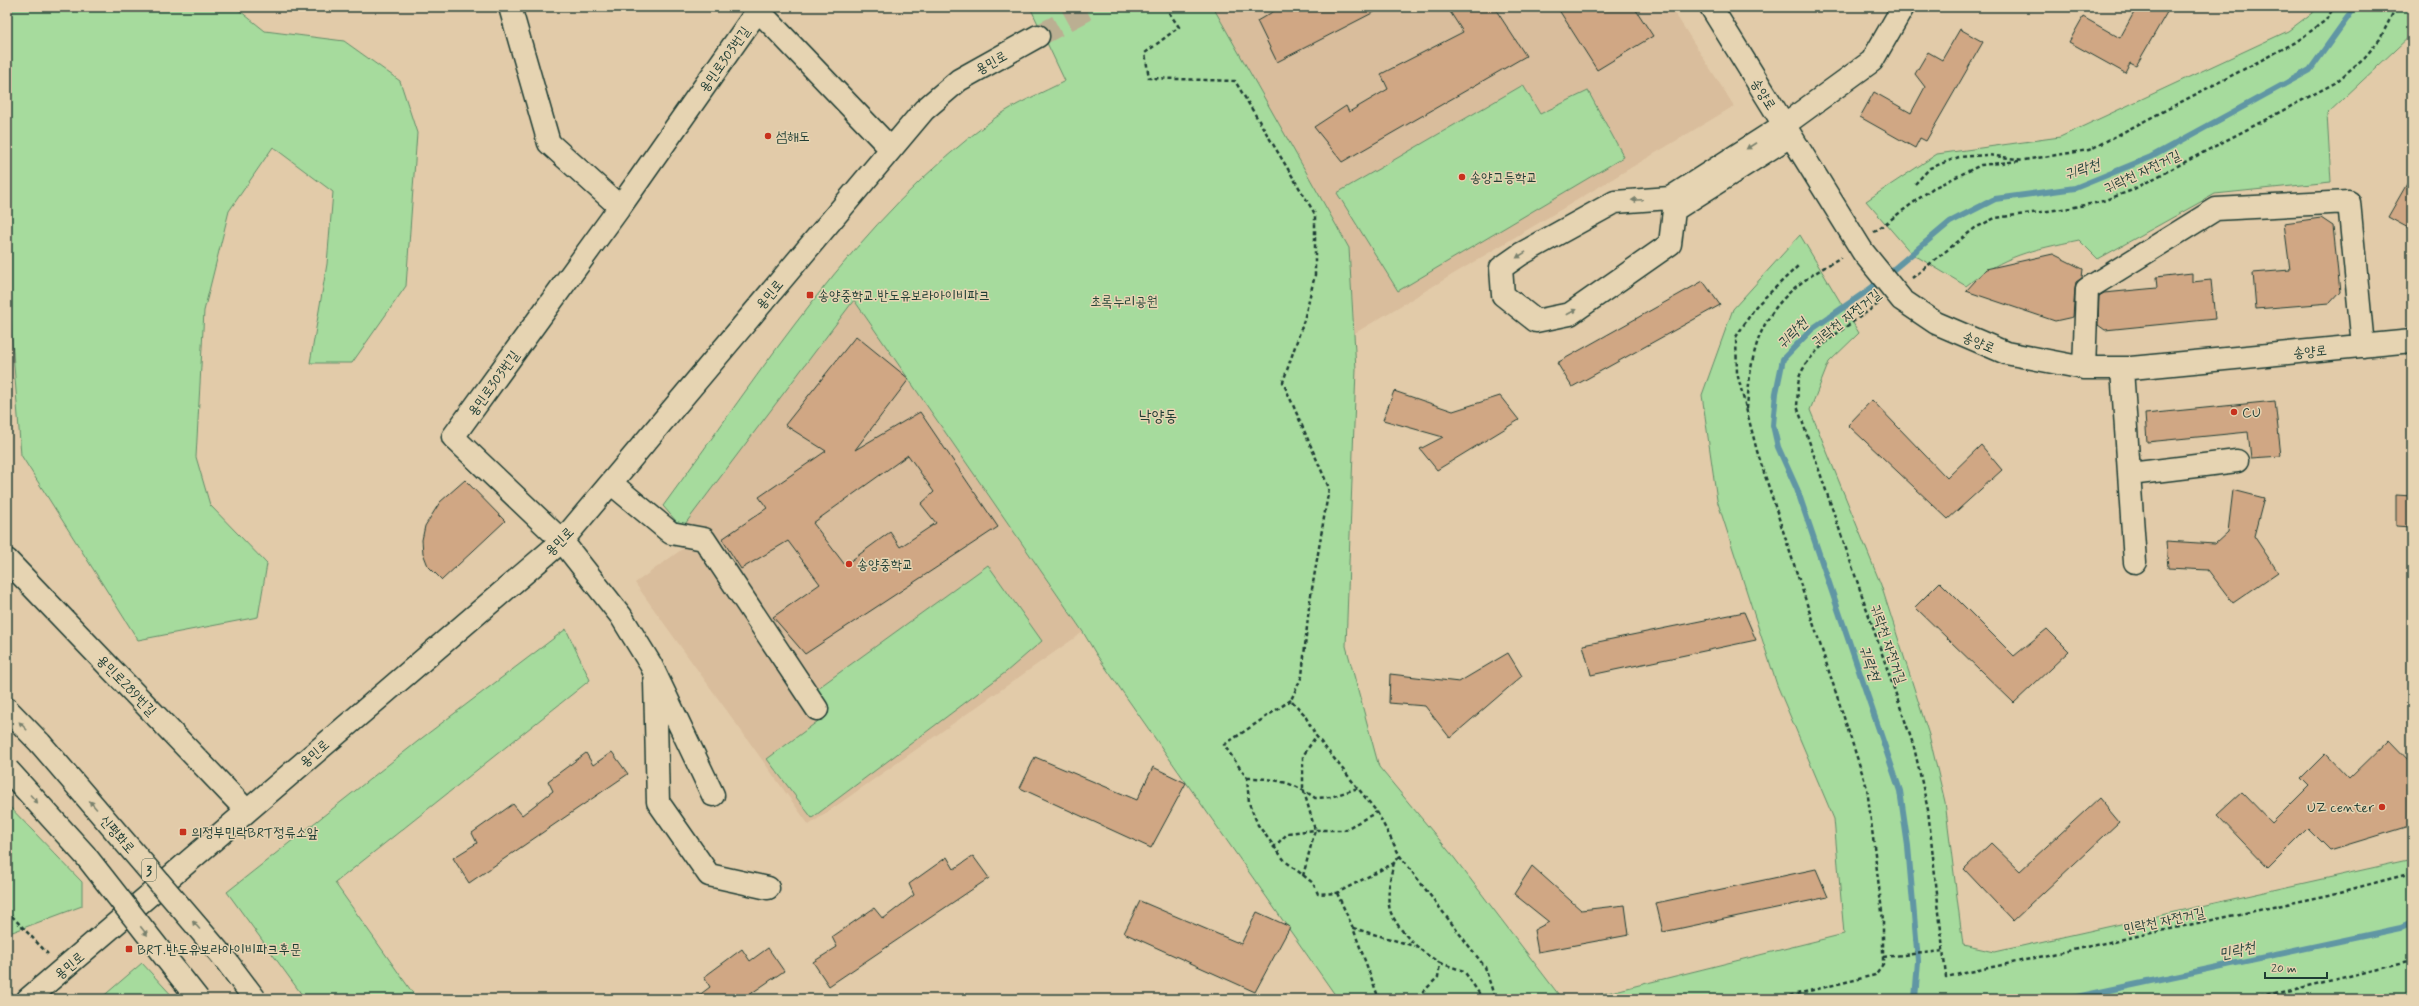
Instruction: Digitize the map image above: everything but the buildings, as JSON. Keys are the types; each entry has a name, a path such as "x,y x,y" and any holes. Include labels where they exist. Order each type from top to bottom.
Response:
{"main road":[{"path":"510,7 548,143 620,207"},
{"name":"송양로","path":"1711,7 1863,252 1902,300 1936,323 2006,353 2084,368 2122,369 2412,341"},
{"path":"1787,130 1670,198 1615,202 1521,254 1501,268 1503,295 1536,321 1570,314 1670,244 1674,210 1787,130 1872,61 1903,7"},
{"name":"용민로303번길","path":"562,541 453,437 620,207 758,10 891,149"},
{"name":"용민로","path":"28,999 562,541 924,110 959,80 1038,36"},
{"path":"2084,368 2087,289 2216,209 2349,202 2363,346"},
{"path":"2122,369 2135,562"},
{"path":"2130,474 2237,461"},
{"path":"611,482 671,533 704,539 817,709"},
{"path":"562,541 621,616 655,674 713,795"},
{"name":"용민로289번길","path":"7,560 247,811"},
{"path":"655,674 658,802 709,875 768,888"},
{"name":"신평화로","path":"7,709 40,743 224,958 255,999"},
{"path":"8,769 85,854 198,999"},
{"path":"224,958 260,999"}],"path":[{"path":"1165,7 1179,27 1145,53 1149,78 1235,81 1315,214 1315,275 1304,320 1283,382 1330,488 1308,607 1302,676 1291,700 1224,745 1247,778 1249,803 1258,825 1285,861 1313,883 1318,894 1337,893 1394,863"},
{"path":"1915,184 1930,168 1959,157 1988,155 2024,160 2089,150 2296,42 2326,20 2334,7"},
{"name":"귀락천 자전거길","path":"1944,951 1928,810 1914,747 1797,406 1800,376 1812,358 1828,342 1893,290 1975,228 1995,218 2070,208 2100,202 2130,191 2335,83 2365,58 2380,39 2396,7"},
{"path":"1776,999 1875,975 1883,964 1883,920 1867,788 1757,451 1736,373 1736,337 1756,306 1799,264"},
{"path":"1291,700 1304,714 1316,736 1377,812 1400,856 1485,968 1495,999"},
{"path":"1303,875 1315,830 1303,788 1303,756 1316,736"},
{"path":"1247,778 1274,779 1303,788 1315,798 1331,797 1358,788"},
{"path":"1274,848 1288,833 1315,830 1344,830 1377,812"},
{"path":"1400,856 1394,863 1388,880 1391,914 1420,951 1440,963 1464,970 1483,999"},
{"name":"민락천 자전거길","path":"1944,951 1946,977 2329,895 2412,873"},
{"path":"1337,893 1353,928 1378,999"},
{"path":"7,911 63,970"},
{"path":"1353,928 1416,946"},
{"path":"1883,957 1944,951"},
{"path":"2253,999 2412,961"},
{"path":"1416,999 1438,977 1440,963"}],"shaded area":[{"name":"송양고등학교","path":"1213,7 1671,7 1734,106 1355,333 1349,248"},
{"name":"송양중학교","path":"835,272 1083,632 809,825 635,583 688,545 682,528 663,506"}],"green space":[{"path":"7,7 235,7 265,31 344,41 400,81 417,133 406,286 352,363 310,363 327,264 333,192 273,147 229,211 204,311 196,457 210,505 267,564 258,617 138,640 21,455 7,276"},
{"name":"초록누리공원","path":"1030,7 1213,7 1349,248 1356,369 1346,646 1379,767 1452,855 1562,999 1338,999 1096,654 1083,632 854,300 682,528 663,506 815,298 856,249 899,202 945,158 995,118 1020,103 1065,81"},
{"path":"2320,7 2412,7 2412,34 2327,114 2331,182 2215,194 2098,259 2079,240 2047,247 2006,260 1993,267 1966,286 1911,253 1866,201 1937,154 2060,137 2288,31"},
{"path":"1523,85 1540,114 1588,91 1624,157 1398,291 1337,193"},
{"path":"1800,235 1859,333 1829,362 1810,410 1881,585 1929,735 1945,802 1963,945 1995,952 2412,859 2412,999 1583,999 1844,934 1834,819 1777,685 1717,500 1702,395 1733,309"},
{"path":"988,565 1042,641 1006,672 812,818 767,759 829,713 814,691"},
{"path":"566,629 590,680 335,883 417,999 305,999 227,892 422,738"},
{"path":"7,804 82,882 82,906 7,934"},
{"path":"142,963 175,999 100,999"}],"waterway":[{"name":"귀락천","path":"1915,999 1918,961 1908,846 1900,791 1797,489 1778,447 1773,425 1776,393 1783,359 1812,329 1870,289 1950,222 1995,199 2075,188 2151,157 2310,70 2355,7"},
{"name":"민락천","path":"2067,999 2401,928 2412,923"}],"tunnel":[{"path":"1038,36 1092,7"}],"place":[{"name":"섬해도","path":"768,136"},
{"name":"송양고등학교","path":"1462,177"},
{"name":"송양중학교.반도유보라아이비파크","path":"810,295"},
{"name":"CU","path":"2234,412"},
{"name":"송양중학교","path":"849,564"},
{"name":"UZ center","path":"2382,807"},
{"name":"의정부민락BRT정류소앞","path":"183,832"},
{"name":"BRT.반도유보라아이비파크후문","path":"129,949"}],"district":[{"name":"낙양동","path":"1158,415"}]}
